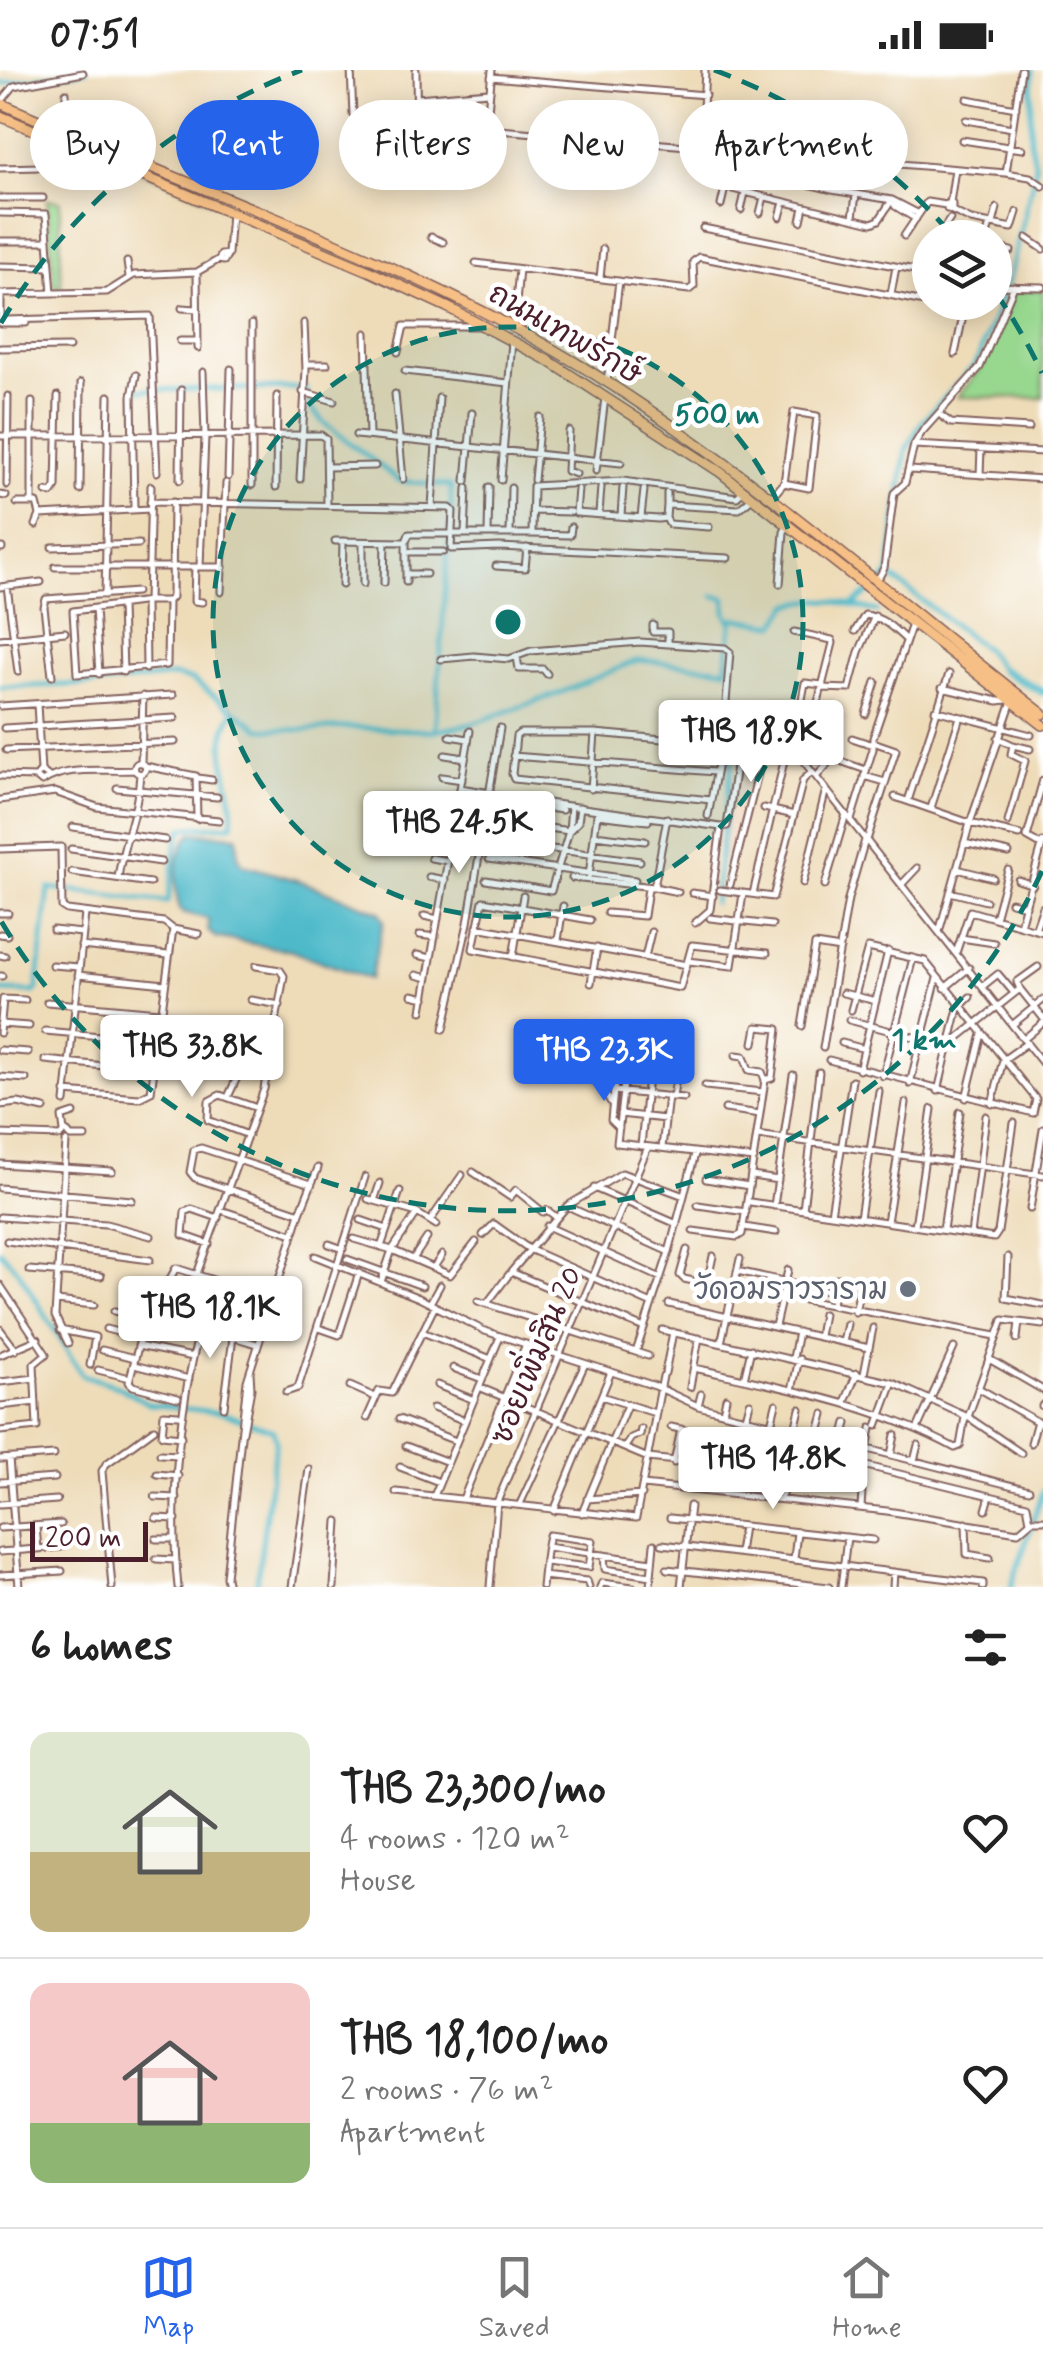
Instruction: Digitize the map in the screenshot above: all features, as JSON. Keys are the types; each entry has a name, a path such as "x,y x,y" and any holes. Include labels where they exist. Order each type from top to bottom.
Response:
{"main road":[{"name":"ถนนเทพรักษ์","path":"0,103 30,116"},
{"name":"ถนนเทพรักษ์","path":"0,116 431,293"},
{"name":"ถนนเทพรักษ์","path":"156,172 514,329 607,382 770,499 1043,714"},
{"name":"ถนนเทพรักษ์","path":"449,302 482,326 605,396 748,494 863,584 878,586 912,624 1043,725"}],"street":[{"path":"350,70 352,100"},
{"path":"416,70 417,98 490,92"},
{"path":"704,70 706,100"},
{"path":"1006,174 1022,70"},
{"path":"489,100 492,73 706,95"},
{"path":"0,103 10,87 83,74"},
{"path":"66,93 66,100"},
{"path":"968,99 1016,108"},
{"path":"966,120 1013,128"},
{"path":"507,131 679,145"},
{"path":"962,140 1022,149"},
{"path":"908,165 1032,178 1043,186"},
{"path":"0,168 30,167"},
{"path":"950,206 955,169"},
{"path":"722,204 723,187 876,223 892,200"},
{"path":"839,190 892,200 917,216"},
{"path":"740,210 745,192"},
{"path":"853,217 857,194"},
{"path":"760,213 764,197"},
{"path":"0,198 43,198"},
{"path":"780,217 784,202"},
{"path":"904,236 927,202 950,206 971,220"},
{"path":"800,220 804,206"},
{"path":"992,220 996,208"},
{"path":"820,224 823,211"},
{"path":"1012,228 1017,212"},
{"path":"0,213 44,213 52,293"},
{"path":"3,322 0,294 112,291 129,277 196,272 228,254 232,213"},
{"path":"840,227 843,214"},
{"path":"704,228 912,269"},
{"path":"432,237 443,242"},
{"path":"1027,238 1043,249"},
{"path":"0,241 48,242"},
{"path":"600,278 603,249"},
{"path":"476,263 689,290 694,286 694,262 699,258 912,297"},
{"path":"127,262 129,277"},
{"path":"0,266 49,266"},
{"path":"891,294 896,266"},
{"path":"514,329 518,270"},
{"path":"180,342 198,344 196,272"},
{"path":"607,382 619,281"},
{"path":"1012,286 1043,287"},
{"path":"182,308 197,309"},
{"path":"3,322 150,316 157,472"},
{"path":"955,354 962,320"},
{"path":"878,586 900,487 915,442 980,367 998,320"},
{"path":"3,322 26,324"},
{"path":"300,479 306,364 304,323"},
{"path":"252,324 252,485"},
{"path":"398,352 404,326 482,326"},
{"path":"366,333 369,436"},
{"path":"501,480 512,342"},
{"path":"0,348 69,347"},
{"path":"220,592 230,373 234,375 234,360"},
{"path":"306,364 327,364"},
{"path":"405,371 508,383"},
{"path":"202,602 194,600 203,503 204,372"},
{"path":"134,509 132,396 136,375"},
{"path":"80,490 81,384"},
{"path":"180,480 181,390"},
{"path":"305,391 334,400"},
{"path":"395,394 403,479"},
{"path":"7,485 4,436 8,396"},
{"path":"46,492 56,488 58,396"},
{"path":"106,595 109,396"},
{"path":"276,487 277,396"},
{"path":"596,471 605,396"},
{"path":"432,506 438,398"},
{"path":"32,402 32,502"},
{"path":"770,499 784,483 794,412 818,416 809,488 784,483"},
{"path":"466,534 472,413"},
{"path":"939,414 951,423 1029,428"},
{"path":"534,480 540,417"},
{"path":"569,431 568,473 576,474"},
{"path":"356,434 621,463"},
{"path":"4,436 325,436 327,505"},
{"path":"915,442 924,446 1043,452"},
{"path":"980,475 981,449"},
{"path":"327,467 376,466"},
{"path":"910,470 1043,478"},
{"path":"532,534 533,486 623,480 737,497 748,494"},
{"path":"599,514 603,484"},
{"path":"146,669 150,486"},
{"path":"488,487 488,534"},
{"path":"620,516 623,487"},
{"path":"510,534 512,488"},
{"path":"578,489 576,513 666,518"},
{"path":"641,517 644,490"},
{"path":"667,493 666,518 670,524 709,527"},
{"path":"667,505 739,509 748,494"},
{"path":"40,515 134,509 173,502 432,506 451,508 450,549 527,548 728,558"},
{"path":"168,601 72,614 76,670 80,675 99,674 167,665 173,502"},
{"path":"17,503 37,503 40,515 36,525"},
{"path":"532,511 571,512"},
{"path":"780,584 784,532 788,525"},
{"path":"406,582 408,534 570,536 571,527"},
{"path":"342,585 339,541 406,542"},
{"path":"363,541 364,584"},
{"path":"384,583 385,542"},
{"path":"52,547 138,544"},
{"path":"496,566 526,568 527,548"},
{"path":"406,552 443,552"},
{"path":"55,567 222,567"},
{"path":"406,574 426,574"},
{"path":"18,672 3,586 41,582"},
{"path":"52,676 46,599 136,592"},
{"path":"121,605 123,672"},
{"path":"94,608 99,674"},
{"path":"855,631 865,614 885,620 906,640"},
{"path":"797,722 806,682 849,689 875,616"},
{"path":"652,624 653,632 668,632 668,642"},
{"path":"825,885 912,624"},
{"path":"0,639 64,632"},
{"path":"794,632 832,640 813,722 781,721 775,725 1043,1064"},
{"path":"440,658 517,656 570,648 668,642 726,648 724,728 739,739"},
{"path":"517,656 520,669 543,670 546,674"},
{"path":"908,801 949,674"},
{"path":"866,714 876,682"},
{"path":"939,932 1011,700 998,702 942,688"},
{"path":"0,706 172,695"},
{"path":"45,773 145,771 144,696"},
{"path":"871,698 885,703"},
{"path":"0,776 36,777 42,782 45,773 37,702"},
{"path":"935,710 1031,735"},
{"path":"930,808 960,716"},
{"path":"4,728 176,718"},
{"path":"444,1029 468,923 500,728"},
{"path":"730,885 766,742 779,731"},
{"path":"711,800 514,780 516,736 595,733 766,742"},
{"path":"592,789 595,733"},
{"path":"720,890 771,897 775,893 803,780 826,766 838,734"},
{"path":"422,1011 469,735 450,736"},
{"path":"823,1048 854,870 896,750 852,738"},
{"path":"998,738 1030,748"},
{"path":"695,923 710,910 739,739"},
{"path":"708,816 721,741"},
{"path":"6,750 176,742"},
{"path":"1008,822 1025,761 1011,754 1014,745"},
{"path":"752,894 785,757 794,750"},
{"path":"445,755 465,758"},
{"path":"513,756 715,772"},
{"path":"843,762 886,782"},
{"path":"143,764 212,780"},
{"path":"118,878 136,812 138,772"},
{"path":"442,776 490,794 724,826"},
{"path":"196,820 198,778"},
{"path":"1020,926 1042,844 1027,837 1043,780"},
{"path":"117,788 217,797"},
{"path":"803,883 826,789"},
{"path":"0,800 55,792 97,807 219,820"},
{"path":"438,797 458,800"},
{"path":"895,797 970,823 1020,835"},
{"path":"504,822 507,802"},
{"path":"519,804 562,810"},
{"path":"486,880 552,891 569,832 571,806"},
{"path":"569,832 578,822 580,807"},
{"path":"542,827 544,808"},
{"path":"764,808 794,815"},
{"path":"589,875 597,814 648,820"},
{"path":"437,817 455,820"},
{"path":"607,913 644,916 667,818"},
{"path":"496,820 569,832"},
{"path":"73,827 165,840"},
{"path":"594,835 644,841"},
{"path":"434,836 452,840"},
{"path":"493,840 640,861"},
{"path":"964,843 1009,853"},
{"path":"0,849 60,847 62,907 85,914 164,922 173,929 199,934"},
{"path":"71,849 161,862"},
{"path":"431,858 448,860"},
{"path":"489,860 635,880"},
{"path":"902,885 917,868"},
{"path":"957,869 994,878"},
{"path":"996,918 1008,870"},
{"path":"72,872 150,883"},
{"path":"429,877 445,880"},
{"path":"572,878 678,892"},
{"path":"1018,880 1033,884"},
{"path":"950,892 986,901"},
{"path":"692,893 713,896"},
{"path":"477,926 646,957 730,966 744,893"},
{"path":"513,957 523,896"},
{"path":"590,920 482,901 474,949 680,988 693,944 767,954"},
{"path":"1011,902 1026,906"},
{"path":"558,941 563,906"},
{"path":"1035,930 1043,907"},
{"path":"956,953 970,911 1043,932"},
{"path":"65,1102 85,914"},
{"path":"424,916 438,918"},
{"path":"710,918 772,925"},
{"path":"66,1092 139,1098 150,1092 173,929"},
{"path":"54,930 82,932"},
{"path":"646,957 651,932"},
{"path":"420,934 435,936"},
{"path":"961,938 994,944"},
{"path":"81,946 169,955"},
{"path":"802,1026 815,946 840,949"},
{"path":"591,983 597,948"},
{"path":"829,1060 1034,1113 1036,1099 924,961 867,950 851,1010"},
{"path":"859,1070 888,951"},
{"path":"417,955 432,958"},
{"path":"883,1076 913,958"},
{"path":"52,965 79,967"},
{"path":"197,1274 268,1074 283,972 256,966"},
{"path":"1017,991 1017,982 1038,967"},
{"path":"945,988 969,968"},
{"path":"983,986 998,974 1043,1020 1003,1060 992,1104"},
{"path":"416,975 428,978"},
{"path":"78,976 164,984"},
{"path":"910,1084 937,978"},
{"path":"849,1020 948,1045 1017,991"},
{"path":"843,993 876,1001"},
{"path":"412,995 424,998"},
{"path":"938,1091 959,1006 970,998"},
{"path":"0,1033 2,999 25,1000"},
{"path":"251,1000 280,1005"},
{"path":"1012,1025 1043,1000"},
{"path":"47,1002 160,1012"},
{"path":"0,1024 29,1026"},
{"path":"754,1043 757,1027 778,1030 772,1078 765,1080"},
{"path":"45,1031 156,1042"},
{"path":"966,1098 982,1034"},
{"path":"246,1037 274,1042"},
{"path":"842,1043 864,1049"},
{"path":"0,1050 28,1052"},
{"path":"693,1231 737,1238 744,1227 765,1080 762,1072 750,1070 744,1056 736,1055"},
{"path":"44,1060 153,1071"},
{"path":"688,1072 626,1064 618,1143 754,1159"},
{"name":"ซอยเพิ่มสิน 20","path":"490,1587 498,1502 636,1176 644,1146 649,1066"},
{"path":"616,1070 611,1120 619,1128"},
{"path":"228,1098 240,1071 268,1074"},
{"path":"662,1148 677,1071"},
{"path":"803,1210 819,1072"},
{"path":"774,1206 793,1075"},
{"path":"0,1077 26,1079"},
{"path":"832,1214 852,1080"},
{"path":"705,1086 763,1092"},
{"path":"602,1089 612,1104"},
{"path":"614,1091 684,1098"},
{"path":"860,1218 879,1091"},
{"path":"248,1135 208,1120 212,1097 257,1108"},
{"path":"0,1105 18,1103 44,1108"},
{"path":"887,1222 906,1103"},
{"path":"725,1109 760,1114"},
{"path":"915,1226 932,1109"},
{"path":"943,1230 960,1112"},
{"path":"68,1344 55,1320 56,1272 64,1166 62,1117 74,1113"},
{"path":"620,1114 665,1119"},
{"path":"971,1234 986,1116"},
{"path":"750,1202 997,1236 1014,1123"},
{"path":"1030,1210 1043,1128"},
{"path":"0,1134 85,1138"},
{"path":"757,1135 1043,1174"},
{"path":"300,1213 191,1175 194,1150 202,1148 311,1184"},
{"path":"636,1352 669,1252 695,1153"},
{"path":"0,1164 112,1171"},
{"path":"228,1587 226,1576 250,1369 318,1168"},
{"path":"473,1172 510,1197 516,1190 543,1212 547,1210 556,1217"},
{"path":"488,1302 547,1226 594,1188 624,1172 684,1196"},
{"path":"380,1183 371,1200 433,1223 462,1175"},
{"path":"286,1392 298,1388 365,1176"},
{"path":"751,1176 778,1180"},
{"path":"706,1179 749,1186"},
{"path":"0,1188 132,1200"},
{"path":"594,1188 677,1224"},
{"path":"381,1247 400,1192"},
{"path":"698,1205 746,1212"},
{"path":"567,1206 669,1252"},
{"path":"209,1244 183,1235 185,1212 192,1209 218,1218"},
{"path":"221,1210 293,1234"},
{"path":"381,1282 392,1250 417,1214"},
{"path":"0,1217 106,1224 151,1236"},
{"path":"362,1220 387,1228"},
{"path":"484,1235 494,1224 529,1249 652,1304"},
{"path":"547,1226 661,1278"},
{"path":"744,1227 776,1232"},
{"path":"413,1259 427,1238"},
{"path":"354,1239 392,1250 450,1275 476,1242"},
{"path":"7,1241 150,1260"},
{"path":"330,1244 343,1249"},
{"path":"687,1250 681,1278 781,1300"},
{"path":"434,1267 442,1255"},
{"path":"314,1256 501,1336 660,1388 698,1406 1029,1490"},
{"path":"707,1284 713,1256"},
{"path":"1008,1257 1006,1298 1043,1305"},
{"path":"347,1259 422,1286"},
{"path":"721,1343 740,1259"},
{"path":"168,1284 174,1268 272,1299"},
{"path":"29,1270 100,1276"},
{"path":"775,1326 788,1270"},
{"path":"737,1271 834,1292"},
{"path":"511,1272 644,1328"},
{"path":"318,1327 338,1336 359,1273"},
{"path":"832,1303 838,1278"},
{"path":"0,1285 46,1354 34,1364 37,1426 0,1431"},
{"path":"367,1418 379,1391 392,1393 440,1286"},
{"path":"855,1312 860,1290"},
{"path":"224,1407 233,1337 248,1292"},
{"path":"478,1300 648,1356"},
{"path":"799,1300 996,1336"},
{"path":"56,1301 94,1305"},
{"path":"178,1398 132,1386 134,1361 152,1304 197,1316 202,1321 182,1412 175,1540 178,1587"},
{"path":"670,1304 869,1348"},
{"path":"114,1310 197,1339"},
{"path":"818,1336 824,1314"},
{"path":"694,1368 846,1402 918,1427 957,1448 1003,1320 1043,1325"},
{"path":"1016,1339 1019,1322"},
{"path":"843,1342 847,1324"},
{"path":"846,1402 860,1374 873,1328"},
{"path":"0,1329 16,1351"},
{"path":"60,1330 95,1337 90,1366"},
{"path":"106,1330 193,1357"},
{"path":"662,1330 892,1383 966,1417 1022,1453"},
{"path":"422,1332 491,1358"},
{"path":"396,1492 634,1519 638,1516 673,1332"},
{"path":"792,1390 798,1332"},
{"path":"434,1496 501,1336"},
{"path":"233,1337 257,1344"},
{"path":"690,1386 699,1338"},
{"path":"0,1355 38,1339"},
{"path":"463,1499 526,1344"},
{"path":"918,1427 954,1348"},
{"path":"744,1379 751,1349"},
{"path":"102,1350 189,1379"},
{"path":"989,1359 1043,1390"},
{"path":"520,1504 585,1364"},
{"path":"453,1368 482,1379"},
{"path":"98,1370 130,1378"},
{"path":"554,1511 611,1372"},
{"path":"0,1382 35,1378"},
{"path":"866,1449 892,1383"},
{"path":"437,1385 474,1400"},
{"path":"350,1386 376,1397"},
{"path":"479,1387 648,1458 770,1471 774,1468 775,1452 671,1427"},
{"path":"980,1389 1040,1422 1031,1442"},
{"path":"698,1406 701,1394"},
{"path":"601,1396 656,1414"},
{"path":"723,1412 726,1398"},
{"path":"0,1406 36,1402"},
{"path":"746,1418 750,1402"},
{"path":"771,1424 776,1404"},
{"path":"581,1514 627,1405"},
{"path":"432,1408 465,1421"},
{"path":"795,1430 800,1410"},
{"path":"181,1437 162,1434 164,1414 182,1412"},
{"path":"818,1436 824,1414"},
{"path":"399,1418 457,1441"},
{"path":"842,1442 847,1424"},
{"path":"112,1587 102,1471 154,1429"},
{"path":"625,1446 641,1429"},
{"path":"674,1462 681,1429"},
{"path":"891,1455 895,1435"},
{"path":"914,1461 918,1444"},
{"path":"406,1446 448,1462"},
{"path":"643,1485 861,1508 1021,1532 1035,1520 1027,1505 802,1450 780,1499"},
{"path":"160,1454 179,1456"},
{"path":"0,1458 54,1455"},
{"path":"9,1458 19,1587"},
{"path":"400,1467 440,1482"},
{"path":"292,1587 309,1468"},
{"path":"157,1474 178,1476"},
{"path":"0,1482 54,1478"},
{"path":"861,1508 862,1492"},
{"path":"587,1498 642,1495"},
{"path":"986,1510 990,1496"},
{"path":"155,1497 177,1498"},
{"path":"0,1504 57,1500"},
{"path":"681,1587 690,1506"},
{"path":"156,1518 176,1519"},
{"path":"670,1518 873,1540"},
{"path":"334,1587 338,1521"},
{"path":"966,1523 967,1554 990,1558"},
{"path":"0,1528 61,1524"},
{"path":"36,1526 38,1549"},
{"path":"739,1553 742,1526"},
{"path":"794,1559 797,1532"},
{"path":"542,1587 546,1548 550,1534 591,1539 588,1567 545,1562"},
{"path":"841,1587 847,1537"},
{"path":"156,1539 175,1540"},
{"path":"650,1587 658,1544 983,1583 983,1587"},
{"path":"0,1552 61,1548"},
{"path":"546,1548 652,1562"},
{"path":"604,1555 605,1570 651,1576"},
{"path":"156,1559 175,1560"},
{"path":"0,1575 62,1570"},
{"path":"666,1570 737,1577 765,1584 825,1587"},
{"path":"893,1587 894,1572"},
{"path":"711,1587 712,1574"},
{"path":"543,1576 587,1581 590,1587"},
{"path":"736,1587 737,1577"},
{"path":"600,1587 602,1583 633,1587"}],"shaded area":[{"path":"742,742 764,745 735,863 721,859"}],"green space":[{"path":"0,108 30,124 0,111"},
{"path":"185,190 189,190 434,296"},
{"path":"47,199 60,201 61,287 54,287"},
{"path":"1014,290 1043,290 1043,398 958,397 981,368 1001,320 1012,320"}],"water":[{"path":"192,833 237,836 238,856 243,865 300,881 380,912 384,921 370,979 292,951 215,937 208,931 208,919 182,912 176,871 182,848"}],"waterway":[{"path":"0,84 86,70"},
{"path":"889,575 906,450 922,422 976,364 1010,275 1036,167 1030,140 1032,70"},
{"path":"139,390 306,388 310,407 324,423 400,481 451,486 451,512"},
{"path":"435,731 450,523"},
{"path":"879,584 889,575 985,649 1002,670"},
{"path":"852,606 870,591"},
{"path":"714,596 725,598 731,622"},
{"path":"0,687 101,684 174,676 192,680 260,729 435,731 471,724 560,693 638,660 726,669 733,618 776,625 789,605 814,600 877,611"},
{"path":"1002,670 1043,692"},
{"path":"0,991 37,989 49,888 168,902 177,841 183,828 232,825 223,739 234,712"},
{"path":"714,903 734,746 726,734"},
{"path":"0,1251 19,1272 82,1375 117,1386 149,1404 222,1413 273,1430 276,1441 256,1587"},
{"path":"1011,1587 1043,1491"}],"place":[{"name":"วัดอมราวราราม","path":"908,1289"}]}
